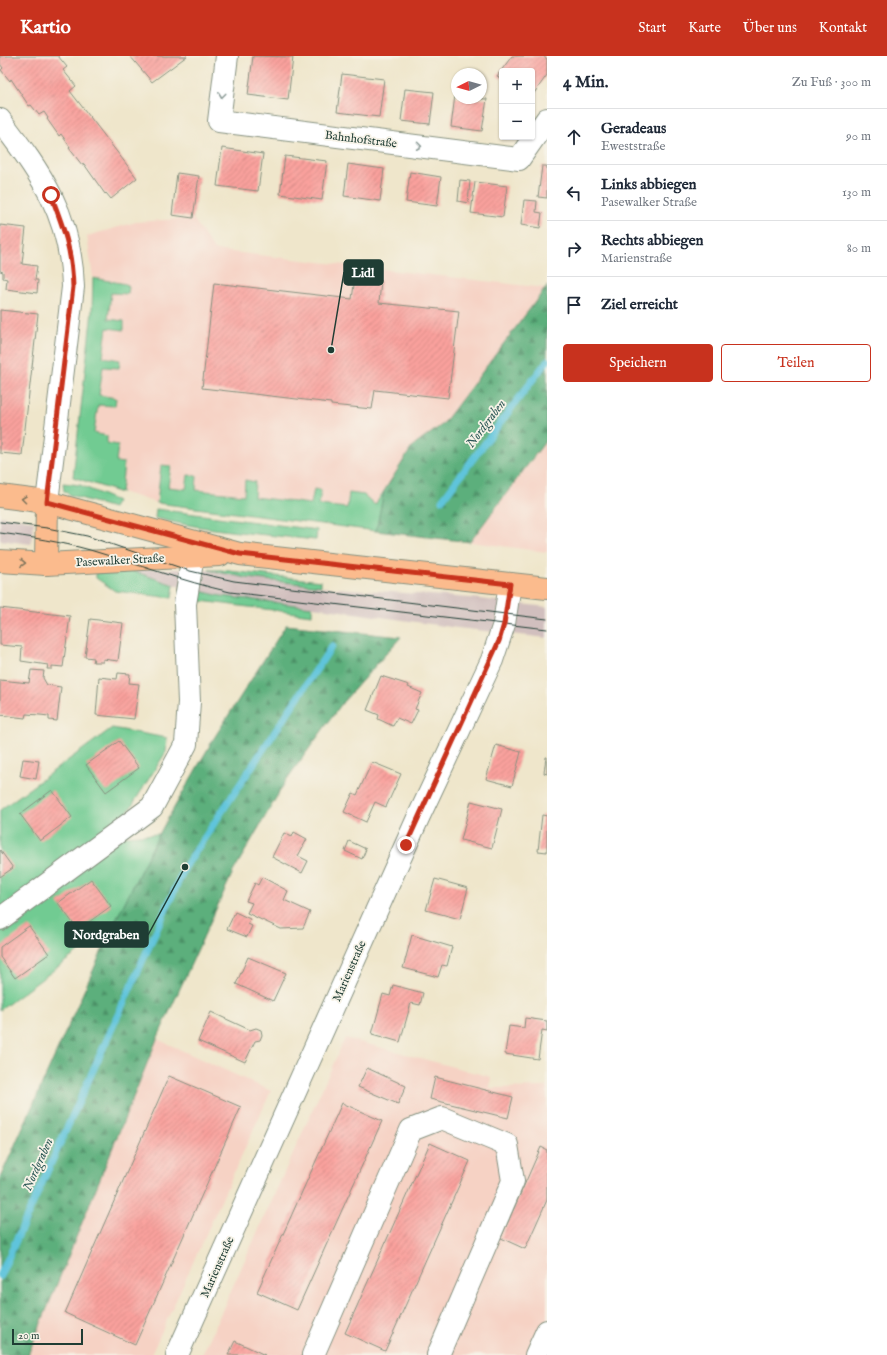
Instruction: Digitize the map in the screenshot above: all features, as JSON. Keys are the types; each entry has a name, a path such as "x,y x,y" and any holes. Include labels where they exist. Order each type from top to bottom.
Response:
{"main road":[{"name":"Pasewalker Straße","path":"0,496 47,502 240,554 547,588"},
{"path":"46,564 47,502"},
{"name":"Pasewalker Straße","path":"0,561 46,564 240,554"}],"street":[{"name":"Bahnhofstraße","path":"227,56 219,121 519,159 547,119"},
{"path":"0,120 33,162 51,195 67,236 73,262 73,287 47,502"},
{"path":"0,919 152,807 186,744 189,702 185,604 193,556"},
{"name":"Marienstraße","path":"177,1355 418,818 492,660 504,624 510,584"},
{"path":"313,1355 411,1130 442,1118 507,1145 513,1181 438,1355"},
{"path":"536,1355 547,1331"}],"shaded area":[{"path":"193,218 214,250 545,288 443,424 412,447 384,491 376,531 157,503 73,477 93,301 93,278 87,236 136,222"},
{"path":"547,439 547,552 470,542"},
{"path":"0,516 34,521 31,544 0,540"},
{"path":"127,569 201,569 247,578 324,587 470,598 547,607 547,638 458,628 313,607 221,596 174,585"},
{"path":"345,1038 491,1077 490,1088 547,1087 547,1355 202,1355"},
{"path":"157,1039 271,1091 151,1355 15,1355"}],"green space":[{"path":"93,278 126,284 129,287 128,294 111,293 108,319 124,321 124,330 107,328 103,357 120,360 119,368 103,367 99,395 116,398 115,406 98,405 94,433 107,436 107,443 118,445 116,462 124,463 121,493 73,477 92,311"},
{"path":"547,286 547,439 470,542 376,531 384,491 412,447 443,424"},
{"path":"161,465 171,466 168,487 186,489 188,475 197,476 196,490 244,495 245,480 255,482 254,497 311,504 314,489 321,490 319,505 347,508 349,493 364,495 375,505 384,491 376,531 157,503"},
{"path":"63,483 80,485 117,501 113,508 70,495 64,491"},
{"path":"156,509 317,530 316,540 235,532 194,526 155,518"},
{"path":"127,569 174,585 172,598 115,591 96,578 96,571"},
{"path":"209,570 321,581 321,586 247,578"},
{"path":"195,590 221,596 312,607 312,615 193,600"},
{"path":"286,625 401,637 343,702 287,779 233,872 157,1039 28,1355 0,1355 0,1178 113,926 159,834 214,738"},
{"path":"112,728 167,738 166,752 124,818 0,909 0,810"},
{"path":"159,834 113,926 0,1010 0,929 124,836"}],"building":[{"path":"0,56 58,56 67,67 63,70 76,86 70,91 137,178 111,199 106,193 105,194 84,164 82,165 69,148 70,147 61,134 59,136 44,112 39,115 31,105 29,106 11,79 10,81 1,70 3,68 0,64"},
{"path":"130,56 187,56 152,82"},
{"path":"253,56 293,57 288,100 248,95"},
{"path":"512,56 543,56 547,59 547,75 535,92 535,68 503,68"},
{"path":"342,74 384,79 379,117 337,112"},
{"path":"405,89 434,92 430,124 401,121"},
{"path":"454,104 486,104 482,131 451,127"},
{"path":"222,148 263,154 258,191 217,186"},
{"path":"285,156 327,161 322,200 280,194"},
{"path":"348,164 384,169 380,201 344,196"},
{"path":"542,166 547,166 547,198 538,197"},
{"path":"410,172 441,177 437,206 406,202"},
{"path":"177,173 199,176 193,218 172,215"},
{"path":"460,180 470,181 468,203 458,201"},
{"path":"475,182 507,186 503,217 471,213"},
{"path":"524,200 537,201 536,212 542,213 540,228 521,225"},
{"path":"0,225 26,228 22,264 37,266 35,280 38,280 37,293 6,289 7,279 3,278 3,272 0,271"},
{"path":"355,278 381,281 379,303 459,311 448,398 375,390 372,409 202,388 214,283 352,299"},
{"path":"0,310 38,314 22,455 0,453"},
{"path":"0,608 70,616 63,667 52,666 52,669 47,669 48,665 21,661 22,647 0,645"},
{"path":"90,619 123,623 118,661 103,659 103,662 93,662 94,658 85,657"},
{"path":"31,670 44,671 43,678 47,685 61,687 57,721 49,720 49,716 40,715 26,714 25,718 0,715 0,680 29,683"},
{"path":"118,673 130,674 129,683 139,684 134,719 96,715 99,677 117,679"},
{"path":"381,676 409,685 408,687 422,693 415,709 418,710 411,724 397,718 393,726 378,719 379,715 367,710"},
{"path":"119,741 139,768 106,792 86,765"},
{"path":"496,745 521,752 512,786 486,779"},
{"path":"547,757 547,774 544,773"},
{"path":"23,759 39,761 36,779 20,776"},
{"path":"372,762 401,774 386,807 375,802 366,822 344,812 353,793 357,795"},
{"path":"52,790 72,817 40,841 20,814"},
{"path":"471,801 502,809 492,848 461,840"},
{"path":"542,815 547,816 547,852 538,851"},
{"path":"294,832 307,839 298,856 308,861 302,873 272,857 284,833 292,837"},
{"path":"349,841 366,849 362,859 345,851"},
{"path":"0,850 13,868 0,877"},
{"path":"262,877 288,891 284,900 310,912 303,928 281,929 247,913 252,903 246,901 255,883 258,885"},
{"path":"91,879 111,906 78,930 58,903"},
{"path":"435,879 468,888 460,919 426,910"},
{"path":"235,912 250,919 248,924 252,926 247,937 227,929"},
{"path":"29,926 49,954 15,978 0,957 0,947"},
{"path":"412,935 452,947 447,966 442,965 438,977 403,968"},
{"path":"248,957 286,973 273,1001 236,984"},
{"path":"393,985 423,993 420,1005 411,1003 400,1042 372,1034 383,994 390,996"},
{"path":"211,1012 250,1030 256,1028 261,1030 262,1035 260,1040 255,1041 245,1062 198,1041"},
{"path":"525,1018 547,1021 547,1031 542,1030 538,1059 505,1054 509,1026 524,1028"},
{"path":"367,1068 406,1086 398,1104 358,1087"},
{"path":"169,1076 241,1107 135,1345 65,1313"},
{"path":"435,1077 513,1097 508,1118 430,1099"},
{"path":"342,1103 382,1121 297,1310 257,1292"},
{"path":"430,1143 470,1161 385,1351 345,1333"},
{"path":"541,1147 547,1150 547,1200 525,1249 501,1238"},
{"path":"235,1341 265,1355 228,1355"}],"waterway":[{"name":"Nordgraben","path":"442,500 547,361"},
{"name":"Nordgraben","path":"0,1276 185,867 332,646"}],"tram line":[{"path":"0,522 47,528 87,536 190,571 234,581 547,619"},
{"path":"0,533 79,547 194,583 230,592 547,629"}],"place":[{"name":"Lidl","path":"331,350"},
{"name":"Nordgraben","path":"185,867"}],"route":[{"path":"51,195 67,236 73,262 73,287 47,502 240,554 510,584 504,624 492,660 406,845"}]}
